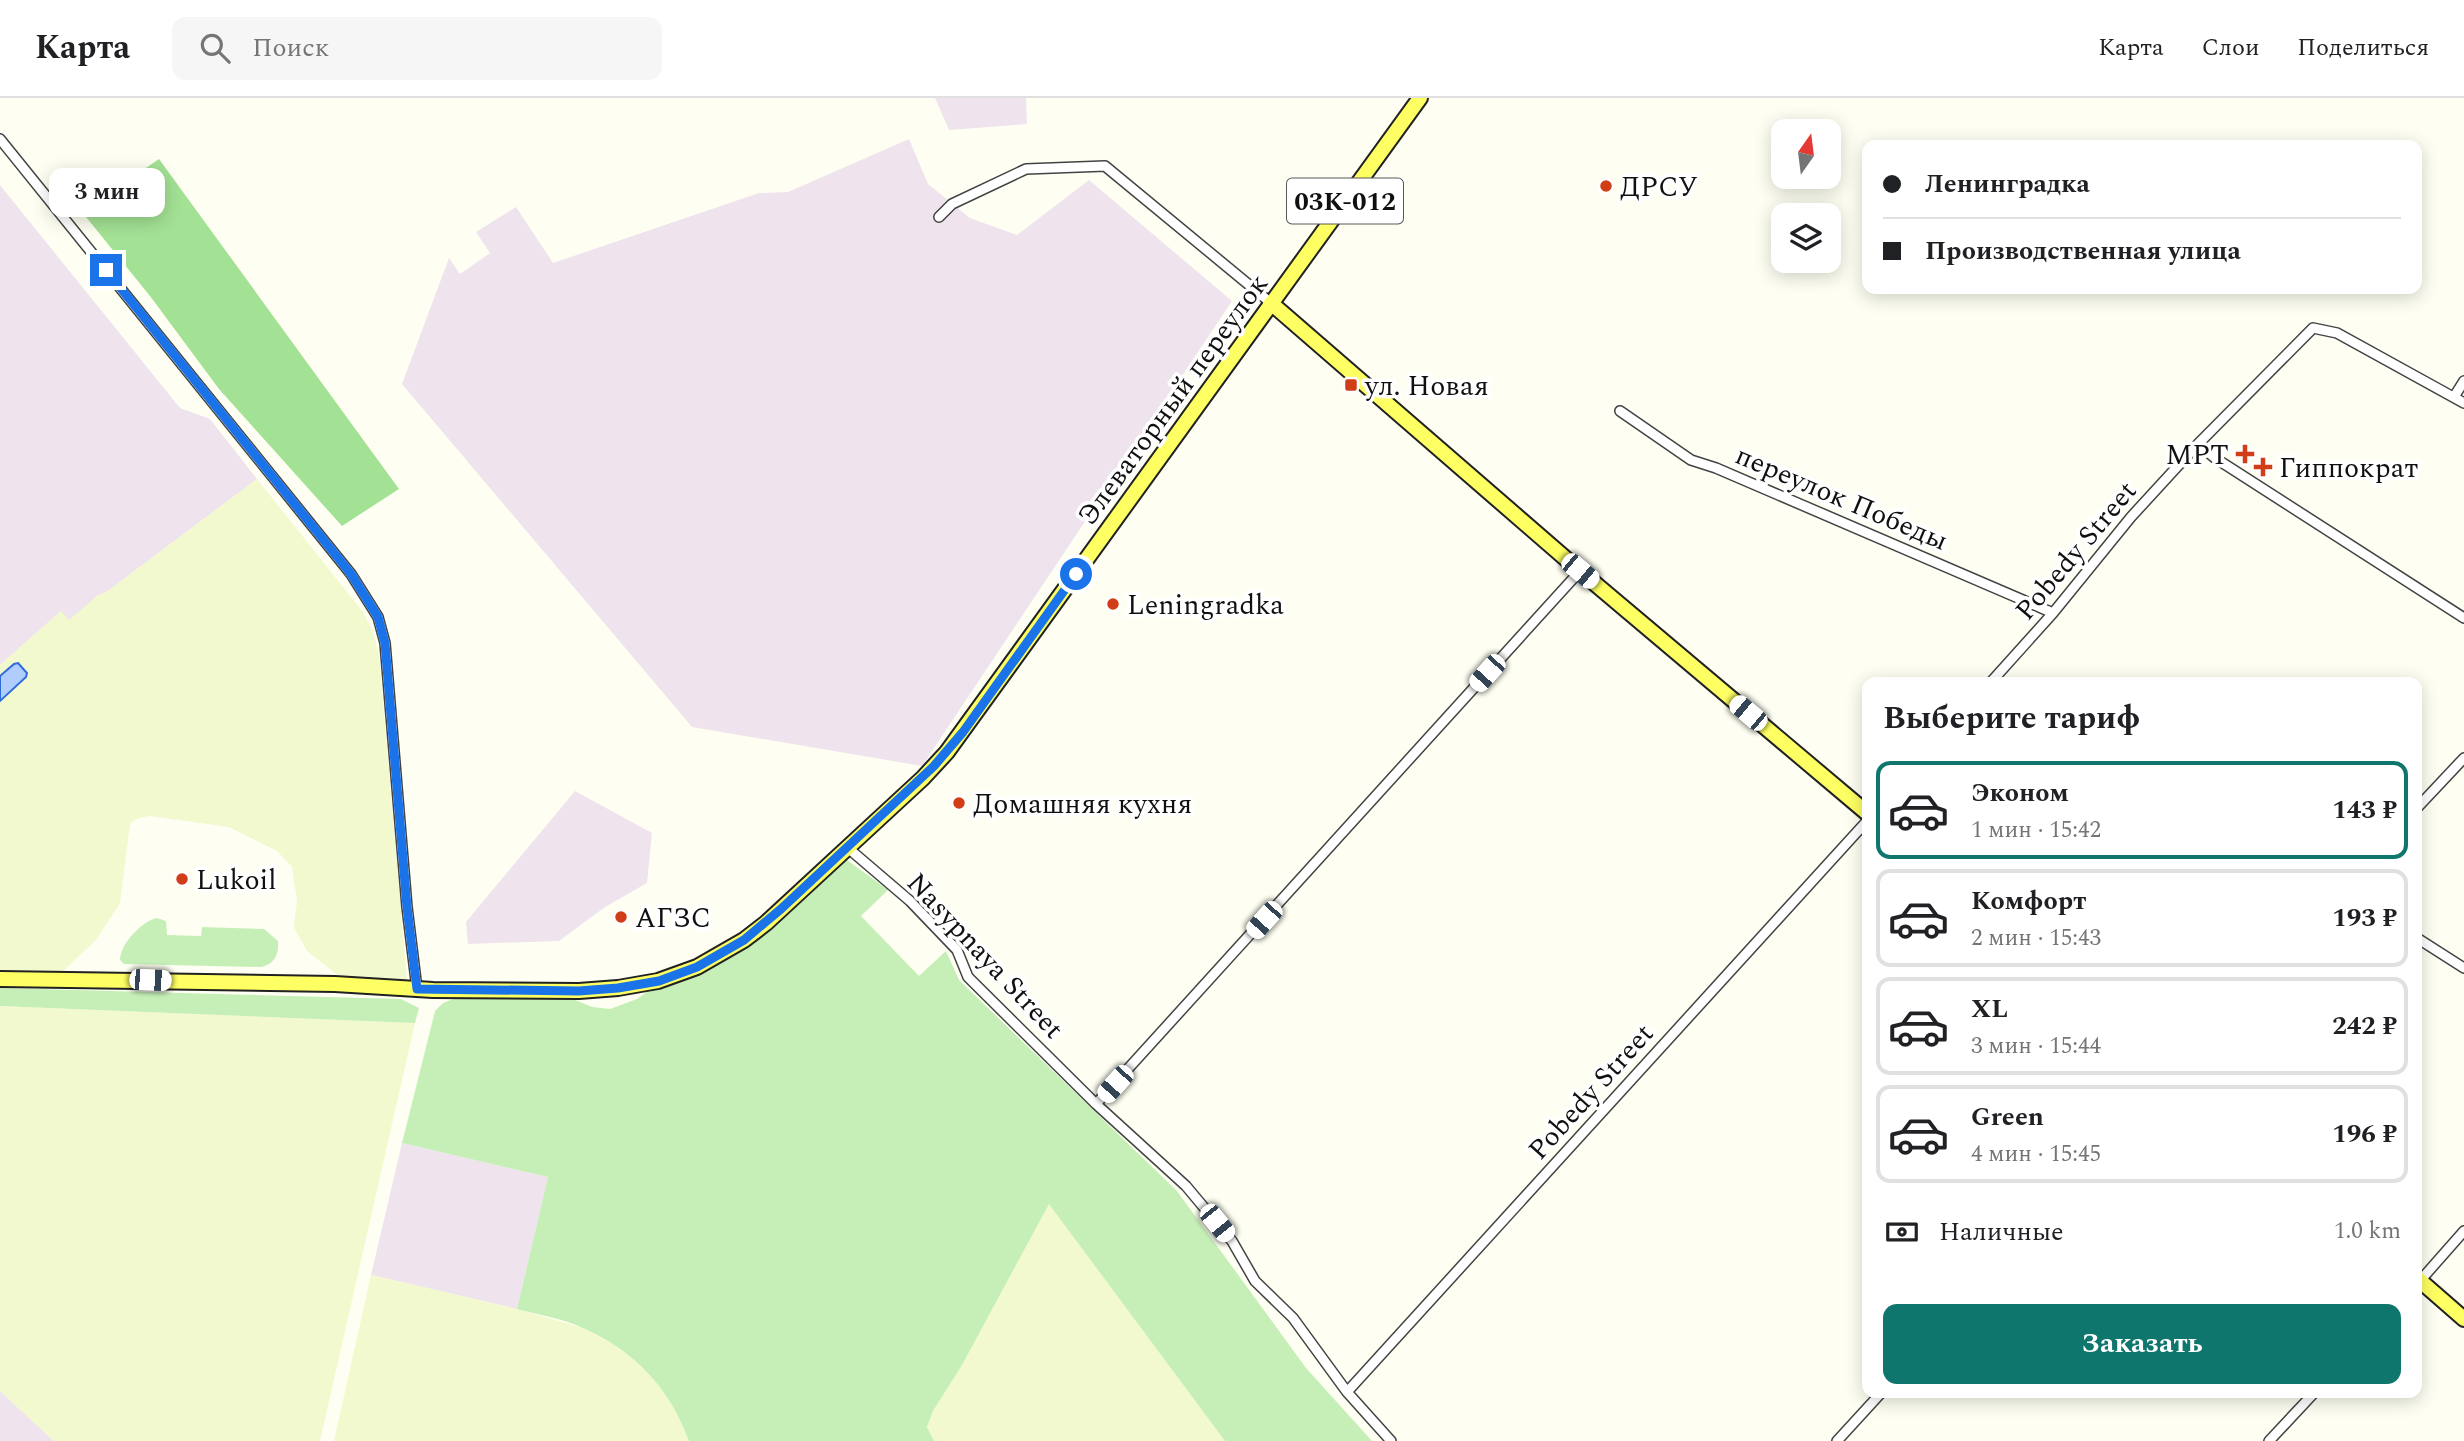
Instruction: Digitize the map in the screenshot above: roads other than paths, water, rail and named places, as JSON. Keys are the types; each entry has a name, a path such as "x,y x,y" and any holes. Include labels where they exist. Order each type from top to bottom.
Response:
{"main road":[{"name":"Элеваторный переулок","path":"848,848 923,778 963,732 1420,98"},
{"path":"1271,303 1580,571 1862,809"},
{"name":"03К-012","path":"0,979 203,981 417,989 579,991 618,988 659,981 697,967 744,940 848,848"},
{"path":"2422,1284 2464,1319"}],"street":[{"path":"0,139 351,574 378,617 386,654 407,907 417,989"},
{"path":"939,217 952,204 1026,169 1105,166 1271,303"},
{"name":"Pobedy Street","path":"1995,677 2198,444 2313,328 2337,333 2454,397"},
{"path":"2464,381 2454,397 2464,403"},
{"name":"переулок Победы","path":"1620,411 1692,460 2053,613"},
{"path":"2198,444 2215,458 2464,618"},
{"path":"1096,1104 1580,571"},
{"path":"2422,803 2464,758"},
{"name":"Pobedy Street","path":"1347,1392 1862,826"},
{"name":"Nasypnaya Street","path":"848,848 910,901 957,950 968,977 1096,1104 1186,1186 1232,1241 1255,1281 1293,1318 1347,1392 1391,1441"},
{"path":"2422,941 2464,968"},
{"path":"2422,1277 2464,1231"},
{"path":"1837,1441 1876,1398"},
{"path":"2269,1441 2309,1398"}],"water":[{"path":"18,663 27,673 26,677 0,701 0,676"}],"place":[{"name":"ДРСУ","path":"1606,186"},
{"name":"ул. Новая","path":"1351,385"},
{"name":"МРТ","path":"2245,454"},
{"name":"Гиппократ","path":"2263,467"},
{"name":"Leningradka","path":"1113,604"},
{"name":"Домашняя кухня","path":"959,803"},
{"name":"Lukoil","path":"182,879"},
{"name":"АГЗС","path":"621,917"}]}
